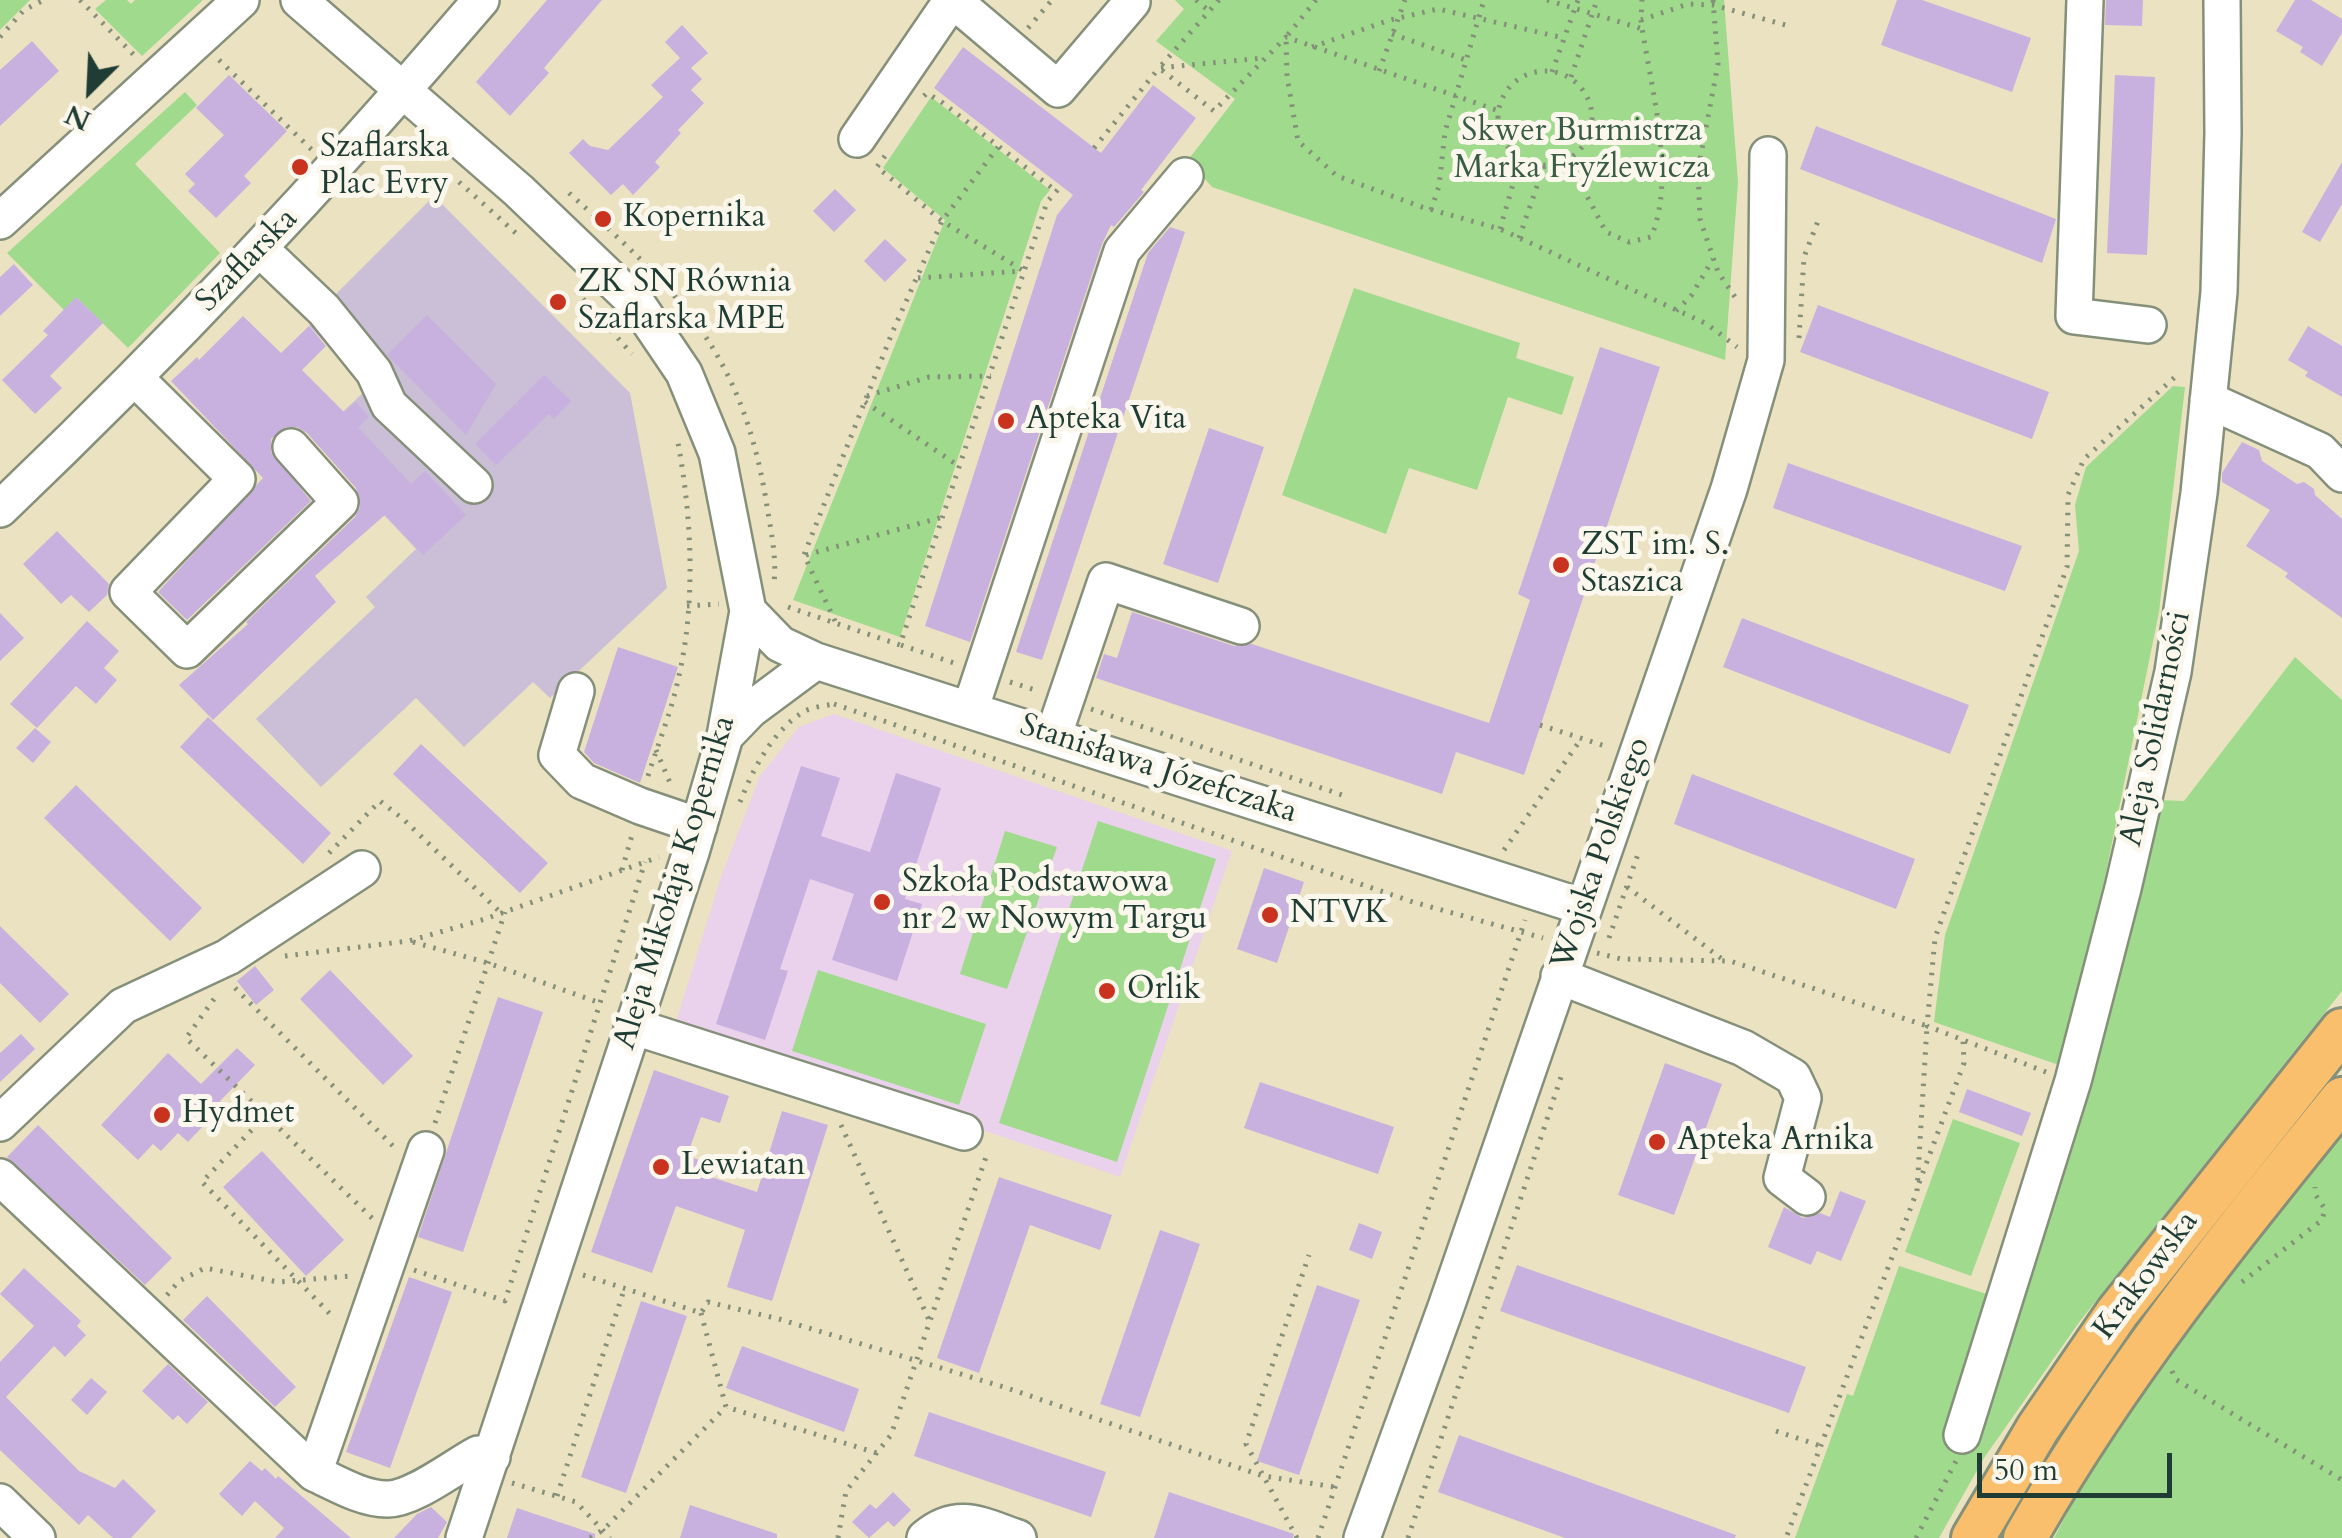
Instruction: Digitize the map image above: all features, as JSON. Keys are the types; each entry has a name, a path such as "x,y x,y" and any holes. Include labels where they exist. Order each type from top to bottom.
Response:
{"main road":[{"name":"Krakowska","path":"1972,1538 2038,1428 2117,1313 2342,1030"},
{"name":"Krakowska","path":"2025,1538 2057,1483 2150,1345 2342,1098"}],"street":[{"path":"0,220 241,0"},
{"name":"Aleja Mikołaja Kopernika","path":"299,0 602,268 638,305 684,373 716,454 760,606 695,839 632,1026 500,1470 464,1538"},
{"name":"Szaflarska","path":"0,509 260,250 481,0"},
{"path":"2085,0 2074,316 2148,324"},
{"name":"Aleja Solidarności","path":"1962,1436 2072,1082 2123,888 2173,672 2200,493 2220,253 2222,0"},
{"path":"872,145 953,1 1058,88 1132,2"},
{"name":"Wojska Polskiego","path":"1362,1538 1446,1307 1729,489 1766,360 1768,155"},
{"path":"970,710 1122,251 1185,176"},
{"path":"260,250 324,310 374,372 389,405 474,485"},
{"path":"135,378 236,478 128,592 187,650 340,502 291,447"},
{"path":"2210,387 2320,451 2342,474"},
{"path":"1052,737 1106,581 1242,626"},
{"name":"Stanisława Józefczaka","path":"760,606 780,644 831,666 1533,890 1588,891"},
{"path":"725,736 750,710 831,666"},
{"path":"576,691 557,755 582,781 640,806 695,839"},
{"path":"0,1123 124,1006 228,957 362,869"},
{"path":"1559,976 1743,1048 1793,1077 1803,1098 1782,1178 1808,1198"},
{"path":"632,1026 977,1137"},
{"path":"314,1472 422,1161"},
{"path":"0,1177 314,1472 362,1494 386,1500 404,1497 478,1454 500,1470"},
{"path":"0,1502 36,1538"},
{"path":"926,1538 947,1522 958,1521 1018,1538"}],"path":[{"path":"0,37 24,10 44,0"},
{"path":"80,0 141,62"},
{"path":"88,9 97,0"},
{"path":"1196,0 1209,11"},
{"path":"1094,148 1219,0"},
{"path":"1159,68 1214,111 1316,0"},
{"path":"1379,71 1405,0"},
{"path":"1432,210 1445,132 1484,0"},
{"path":"1547,0 1642,29"},
{"path":"1552,72 1578,0"},
{"path":"1570,77 1597,0"},
{"path":"1568,160 1606,232 1629,242 1652,237 1662,213 1662,162 1642,29 1642,0"},
{"path":"1642,20 1688,4 1713,2 1789,26"},
{"path":"1713,2 1718,64 1698,170 1700,218 1718,272 1744,308"},
{"path":"1312,47 1438,9 1564,38"},
{"path":"1392,34 1466,60"},
{"path":"1286,37 1499,111"},
{"path":"1286,37 1287,76 1298,141 1337,176 1500,229 1707,324 1737,346 1732,363"},
{"path":"208,49 318,155"},
{"path":"1159,68 1267,57"},
{"path":"1552,72 1570,77 1588,95 1593,120 1586,144 1568,160 1544,166 1520,159 1503,141 1499,111 1504,93 1522,76 1552,72"},
{"path":"900,645 1047,202 1058,189 927,93 917,108"},
{"path":"394,141 410,141 423,150"},
{"path":"872,145 877,167 942,222 1025,271"},
{"path":"837,623 804,556 942,222 998,146"},
{"path":"1500,229 1520,159"},
{"path":"1519,238 1544,166"},
{"path":"452,177 526,243"},
{"path":"560,184 682,301 713,345 739,394 761,471 776,565 774,584"},
{"path":"1676,311 1691,296 1713,259"},
{"path":"916,278 1025,271"},
{"path":"565,280 637,360"},
{"path":"866,399 929,377 991,376"},
{"path":"2072,1082 1927,1026 1935,938 2067,567 2068,495 2084,459 2176,377 2210,387"},
{"path":"866,399 960,467"},
{"path":"622,870 678,680 686,627 689,527 679,444 671,427"},
{"path":"804,556 944,518"},
{"path":"760,606 860,630 1347,797"},
{"path":"736,813 749,778 776,737 806,710 834,704 831,666 860,630"},
{"path":"1540,725 1608,746 1602,764"},
{"path":"1487,844 1504,850 1581,738"},
{"path":"284,956 409,942 668,854 672,846 695,839"},
{"path":"217,995 186,1038 370,1215 389,1258 398,1265 505,1300 645,862"},
{"path":"1588,891 1627,886 1724,960"},
{"path":"1318,1538 1533,890"},
{"path":"227,980 422,1161 505,912"},
{"path":"409,942 488,963 600,1003"},
{"path":"1917,1191 1964,1063 1963,1040"},
{"path":"824,1089 930,1322"},
{"path":"266,1115 202,1182 296,1282 360,1341"},
{"path":"838,1538 846,1491 892,1436 930,1322 977,1137"},
{"path":"2236,1287 2322,1220 2325,1209 2314,1189 2325,1175"},
{"path":"1297,1538 1246,1444 1309,1254"},
{"path":"147,1316 179,1281 205,1268 296,1282 330,1280 389,1258"},
{"path":"576,1272 701,1313"},
{"path":"557,1496 624,1290"},
{"path":"726,1407 701,1313 708,1302 779,1319 1007,1388 1263,1476 1335,1487"},
{"path":"2170,1366 2175,1379 2342,1480"},
{"path":"726,1407 877,1453"},
{"path":"590,1538 603,1530 726,1407"},
{"path":"1776,1431 1821,1446"},
{"path":"1916,1538 1960,1453 1962,1436"},
{"path":"500,1470 576,1502 610,1538"}],"shaded area":[{"path":"434,196 630,393 667,588 550,698 533,682 464,747 416,698 321,787 256,719 375,607 366,597 416,549 313,440 368,388 309,326"},
{"path":"834,714 1232,851 1120,1177 675,1025 721,877 760,776 799,727"}],"green space":[{"path":"0,0 30,0 0,30"},
{"path":"106,0 127,0 131,4 135,0 203,0 142,56 95,9"},
{"name":"Skwer Burmistrza Marka Fryźlewicza","path":"1175,0 1724,0 1738,182 1725,360 1212,187 1188,160 1235,99 1156,41 1184,9"},
{"path":"185,92 197,105 135,164 220,253 128,348 77,298 64,310 7,253"},
{"path":"931,97 1050,190 1041,201 900,637 793,600 945,220 883,168"},
{"path":"1354,288 1520,343 1516,358 1574,377 1562,415 1508,397 1477,490 1409,468 1386,534 1282,495"},
{"path":"2173,386 2185,387 2159,612 2104,882 2059,1065 1934,1022 1945,935 2079,551 2075,505 2086,467"},
{"path":"2295,657 2342,700 2342,991 2080,1321 1984,1458 1939,1538 1795,1538 1847,1394 1853,1396 1899,1266 2018,1304 2157,800 2184,801"},
{"name":"Orlik","path":"1098,821 1216,859 1117,1162 999,1123"},
{"path":"1005,831 1057,847 1007,989 960,974"},
{"path":"818,970 986,1024 959,1105 792,1051"},
{"path":"1953,1119 2020,1143 1971,1276 1905,1252"},
{"path":"2342,1135 2342,1538 2054,1538 2089,1472 2224,1276"}],"building":[{"path":"547,0 602,0 544,68 549,73 510,116 476,82"},
{"path":"1897,0 1922,0 2031,38 2012,92 1881,45"},
{"path":"2106,0 2143,0 2142,26 2105,25"},
{"path":"2295,0 2311,0 2342,19 2342,33 2322,66 2300,52 2303,47 2276,31"},
{"path":"682,25 708,53 691,68 702,79 691,90 704,103 655,162 660,167 633,195 623,184 611,195 569,153 583,139 590,146 608,150 663,97 651,85 680,58 665,42"},
{"path":"32,41 59,71 0,126 0,70"},
{"path":"963,47 1101,153 1153,85 1196,118 1141,190 1144,192 1114,227 1111,225 1102,244 970,642 925,626 1057,215 1073,195 934,88"},
{"path":"229,75 287,131 244,176 251,183 216,218 188,191 195,184 185,174 224,135 196,108"},
{"path":"2115,75 2155,77 2147,255 2107,253"},
{"path":"1816,126 2056,219 2042,263 1800,169"},
{"path":"2342,162 2342,204 2320,242 2302,232"},
{"path":"835,189 856,210 834,232 813,211"},
{"path":"1170,227 1185,232 1042,660 1016,652 1148,253"},
{"path":"885,239 907,260 885,282 864,261"},
{"path":"14,264 33,285 0,316 0,277"},
{"path":"76,297 103,323 50,376 62,388 35,414 2,380 48,335 43,331"},
{"path":"1818,305 2049,392 2032,439 1800,352"},
{"path":"427,315 496,384 466,435 387,355"},
{"path":"243,316 281,353 309,326 326,346 302,370 344,412 356,402 369,417 358,427 411,484 425,471 466,515 423,555 385,515 315,576 336,602 213,720 179,685 248,624 355,517 360,507 356,488 307,433 297,427 286,427 271,439 271,452 311,501 187,620 158,592 263,478 171,381 197,357 199,360"},
{"path":"2308,326 2342,346 2342,397 2305,376 2308,372 2288,360"},
{"name":"ZST im. S. Staszica","path":"1600,347 1660,367 1524,775 1456,752 1442,794 1096,678 1104,654 1117,658 1132,612 1234,646 1252,644 1489,723 1530,600 1518,594"},
{"path":"544,375 571,401 554,419 549,414 496,465 475,444 515,404 518,407 517,402"},
{"path":"1209,428 1264,447 1218,583 1163,564"},
{"path":"2242,442 2259,450 2262,461 2297,484 2304,482 2314,489 2315,495 2342,519 2342,618 2285,577 2288,573 2246,546 2270,510 2222,482 2222,473"},
{"path":"1788,463 2022,546 2005,591 1773,508"},
{"path":"57,531 109,584 107,595 89,612 71,595 61,604 23,564"},
{"path":"0,613 24,638 0,661"},
{"path":"1742,618 1969,705 1950,754 1723,667"},
{"path":"87,621 119,651 104,668 117,680 96,704 76,686 37,728 10,704"},
{"path":"618,647 678,667 640,783 594,763 584,752"},
{"path":"208,717 331,833 303,864 180,747"},
{"path":"35,728 51,742 33,763 16,748"},
{"path":"421,744 548,863 520,893 393,774"},
{"name":"Szkoła Podstawowa nr 2 w Nowym Targu","path":"801,766 840,778 821,836 870,852 896,773 941,788 905,899 922,904 897,981 832,960 854,894 810,879 780,969 788,971 765,1040 716,1024"},
{"path":"1692,774 1915,859 1896,909 1674,824"},
{"path":"76,785 202,908 170,941 44,818"},
{"name":"NTVK","path":"1264,868 1304,882 1277,963 1237,949"},
{"path":"0,926 69,994 40,1023 0,983"},
{"path":"255,966 274,990 256,1005 237,981"},
{"path":"330,970 413,1056 383,1085 300,999"},
{"path":"498,997 543,1012 463,1252 418,1237"},
{"path":"21,1034 35,1049 0,1082 0,1053"},
{"name":"Hydmet","path":"237,1048 255,1065 188,1142 178,1133 161,1151 153,1144 138,1160 101,1125 168,1053 201,1084"},
{"path":"1665,1063 1722,1084 1674,1215 1618,1195"},
{"path":"654,1070 729,1096 720,1123 701,1117 687,1156 703,1161 699,1173 757,1192 782,1111 828,1125 772,1301 727,1287 745,1230 676,1206 652,1273 591,1252"},
{"path":"1260,1082 1394,1127 1378,1174 1244,1128"},
{"path":"1967,1089 2031,1113 2022,1136 1959,1112"},
{"path":"38,1125 172,1258 145,1285 7,1157"},
{"path":"262,1151 344,1240 306,1276 223,1187"},
{"path":"999,1177 1112,1215 1100,1250 1030,1225 979,1373 937,1358"},
{"path":"1840,1191 1866,1201 1841,1261 1817,1251 1811,1265 1768,1247 1784,1207 1803,1218 1820,1213 1830,1217"},
{"path":"1359,1223 1382,1232 1372,1259 1349,1250"},
{"path":"1160,1230 1200,1244 1140,1417 1100,1404"},
{"path":"1517,1265 1806,1367 1789,1413 1500,1311"},
{"path":"24,1268 81,1321 77,1326 86,1335 65,1357 54,1346 6,1397 79,1471 115,1488 123,1479 156,1511 131,1538 113,1538 88,1515 79,1525 0,1450 0,1362 34,1326 0,1294"},
{"path":"409,1277 452,1292 390,1468 346,1452"},
{"path":"1317,1285 1360,1300 1299,1475 1257,1461"},
{"path":"207,1296 296,1387 275,1407 183,1320"},
{"path":"641,1301 687,1316 626,1493 581,1477"},
{"path":"742,1346 859,1389 844,1432 726,1388"},
{"path":"168,1364 208,1402 187,1424 178,1415 173,1420 142,1391"},
{"path":"91,1378 107,1392 87,1415 71,1400"},
{"path":"929,1412 1106,1472 1091,1517 914,1456"},
{"path":"1459,1435 1736,1535 1735,1538 1565,1538 1438,1492"},
{"path":"250,1461 276,1479 278,1476 351,1538 275,1538 284,1528 255,1501 242,1516 219,1494"},
{"path":"893,1492 911,1510 894,1527 888,1521 869,1538 852,1522 870,1504 876,1509"},
{"path":"1169,1492 1294,1534 1293,1538 1154,1538"},
{"path":"690,1505 777,1534 777,1538 680,1538"},
{"path":"431,1507 447,1522 438,1538 394,1538 417,1514"},
{"path":"517,1508 595,1534 595,1538 507,1538"}],"place":[{"name":"Szaflarska Plac Evry","path":"300,167"},
{"name":"Kopernika","path":"603,219"},
{"name":"ZK SN Równia Szaflarska MPE","path":"558,302"},
{"name":"Apteka Vita","path":"1006,421"},
{"name":"ZST im. S. Staszica","path":"1561,565"},
{"name":"Szkoła Podstawowa nr 2 w Nowym Targu","path":"882,902"},
{"name":"NTVK","path":"1270,915"},
{"name":"Orlik","path":"1107,991"},
{"name":"Hydmet","path":"162,1115"},
{"name":"Apteka Arnika","path":"1657,1142"},
{"name":"Lewiatan","path":"661,1167"}]}
